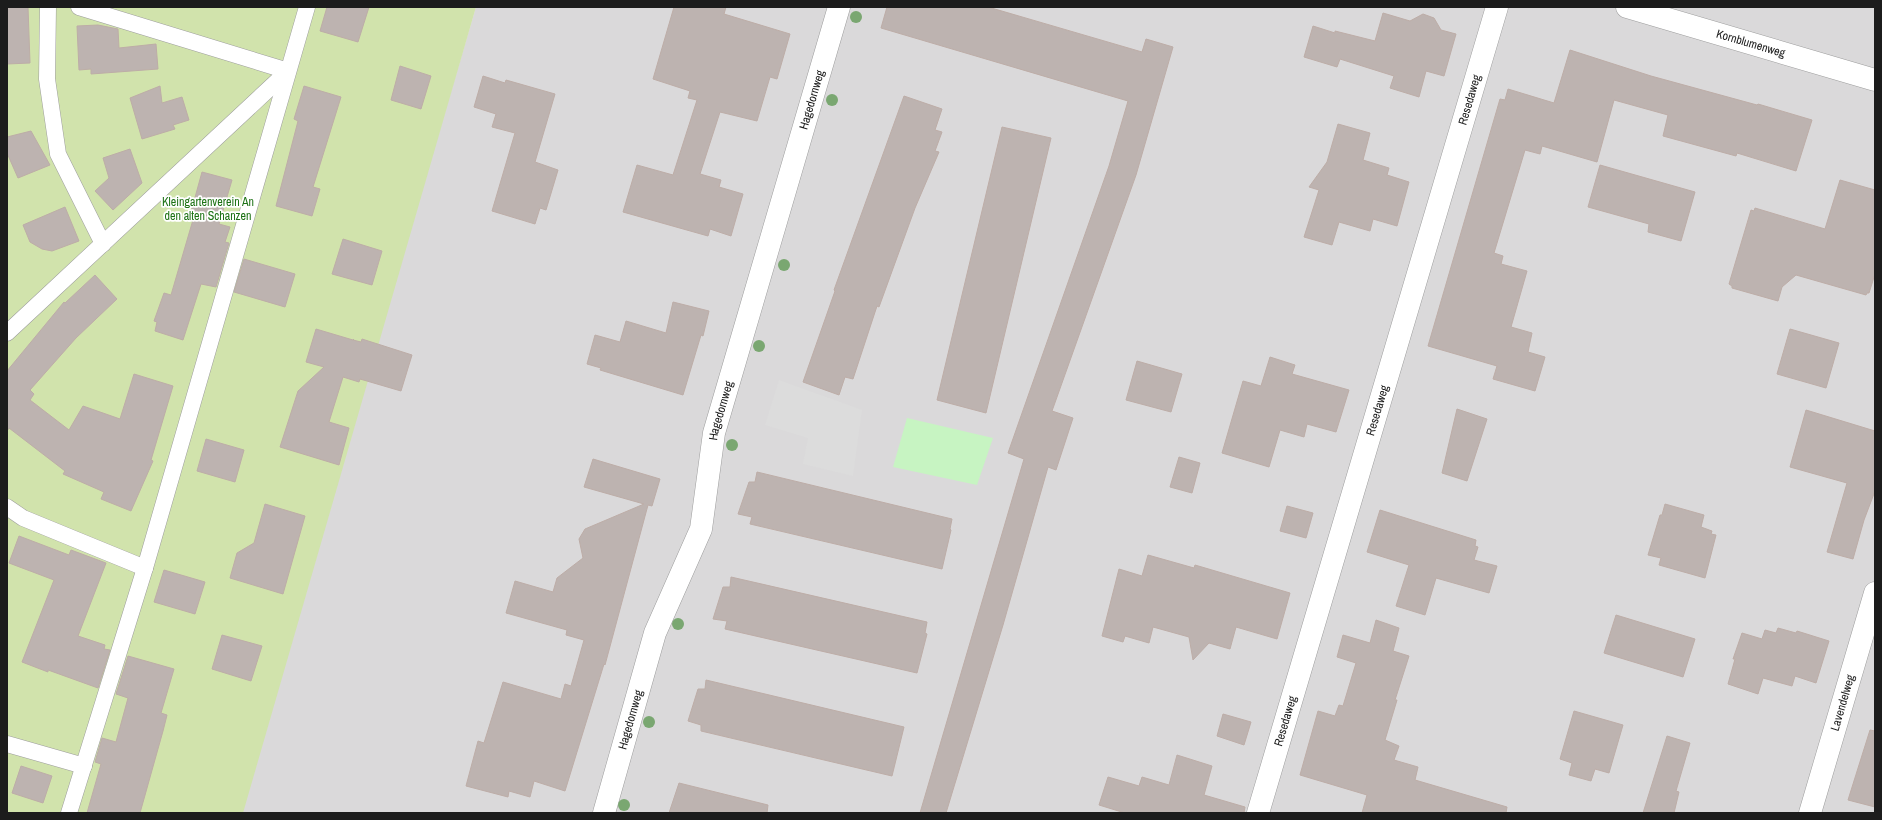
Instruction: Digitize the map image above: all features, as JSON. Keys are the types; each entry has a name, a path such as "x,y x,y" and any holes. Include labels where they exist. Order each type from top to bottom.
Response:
{"street":[{"name":"Hagedornweg","path":"604,813 655,633 701,529 714,433 839,7"},
{"name":"Resedaweg","path":"1258,813 1497,7"},
{"name":"Kornblumenweg","path":"1627,7 1875,80"},
{"name":"Lavendelweg","path":"1810,813 1875,593"}],"lane":[{"path":"48,7 47,79 58,154 103,244"},
{"path":"80,7 288,71"},
{"path":"69,813 144,568 307,7"},
{"path":"7,334 288,71"},
{"path":"7,507 23,518 144,568"},
{"path":"7,744 84,766"}],"shaded area":[{"path":"476,7 1875,7 1875,813 238,813"},
{"path":"779,380 862,410 853,476 803,464 808,438 765,425"}],"green space":[{"name":"Kleingartenverein An den alten Schanzen","path":"7,7 476,7 243,813 7,813"},
{"path":"907,418 993,438 977,485 893,467"}],"building":[{"path":"7,7 28,7 30,63 7,64"},
{"path":"327,7 369,7 358,42 320,31"},
{"path":"674,7 726,7 724,14 790,34 777,79 770,77 757,121 720,112 700,174 721,180 719,187 743,194 731,236 710,229 708,236 623,212 637,165 673,175 697,100 688,98 690,91 653,79"},
{"path":"887,7 988,7 1142,52 1146,39 1173,47 1136,175 1052,411 1073,418 1056,470 1048,467 1003,625 946,813 920,813 1024,459 1008,453 1109,166 1128,101 881,28"},
{"path":"1383,13 1410,21 1423,14 1434,18 1441,30 1456,34 1444,76 1426,71 1419,97 1390,88 1394,76 1340,59 1337,67 1304,57 1313,26 1335,33 1335,31 1375,41"},
{"path":"98,25 118,29 119,48 156,44 158,69 91,74 91,69 79,70 77,26"},
{"path":"1570,50 1651,76 1812,120 1796,171 1737,153 1736,156 1663,136 1668,115 1614,100 1597,162 1542,146 1540,154 1525,150 1494,253 1503,256 1501,264 1527,271 1511,327 1532,333 1528,352 1545,357 1535,391 1493,379 1497,366 1428,346 1500,99 1505,100 1508,89 1554,103"},
{"path":"400,66 431,76 421,109 391,100"},
{"path":"483,76 505,83 506,80 555,94 535,162 558,170 546,210 540,208 535,224 492,211 515,133 492,127 496,114 474,107"},
{"path":"160,86 162,103 182,97 189,120 173,125 175,129 142,139 130,98"},
{"path":"304,86 341,97 313,187 320,189 312,216 276,206 298,121 294,119"},
{"path":"904,96 942,109 935,130 942,132 935,151 939,152 915,208 879,307 877,306 853,379 845,377 839,395 803,382 835,291 834,290"},
{"path":"1338,124 1370,133 1363,160 1389,168 1387,175 1409,182 1397,226 1373,219 1370,231 1339,222 1332,245 1304,237 1319,190 1309,187 1327,162"},
{"path":"1002,127 1051,138 986,413 937,400"},
{"path":"31,131 50,165 18,178 7,153 7,137"},
{"path":"130,149 142,183 113,210 95,191 109,178 103,158"},
{"path":"1600,165 1695,192 1681,241 1648,232 1649,224 1588,207"},
{"path":"202,172 232,180 219,224 230,227 225,242 229,243 216,287 201,284 183,340 155,331 157,322 154,321 164,293 171,295 195,213 191,212"},
{"path":"1840,180 1875,190 1875,274 1869,293 1866,295 1796,275 1782,287 1778,301 1732,288 1729,284 1751,210 1754,211 1755,208 1825,229"},
{"path":"65,207 79,241 52,251 42,249 30,242 23,225"},
{"path":"343,239 382,251 372,285 332,274"},
{"path":"244,259 295,274 285,307 234,292"},
{"path":"95,275 117,299 76,338 30,390 34,394 30,400 69,430 83,406 120,419 134,374 173,386 151,460 153,461 131,511 101,499 104,492 63,474 65,471 9,428 7,431 7,371 64,302 65,303"},
{"path":"673,302 709,311 703,336 701,335 683,395 600,370 601,368 587,364 595,335 620,342 626,321 666,333"},
{"path":"316,329 361,342 362,339 412,355 401,391 360,379 359,382 343,377 329,422 349,428 339,465 280,447 298,391 324,367 306,362"},
{"path":"1790,329 1839,343 1826,388 1777,374"},
{"path":"1270,357 1295,365 1292,374 1349,390 1336,432 1307,424 1304,437 1280,430 1269,467 1222,453 1243,381 1261,386"},
{"path":"1137,361 1182,374 1171,412 1126,400"},
{"path":"1457,409 1487,419 1467,481 1442,473"},
{"path":"1806,410 1875,431 1875,491 1864,520 1853,559 1827,552 1847,483 1790,467"},
{"path":"206,439 244,450 235,482 197,471"},
{"path":"1179,457 1200,463 1192,493 1170,487"},
{"path":"593,459 660,479 652,506 648,505 605,665 604,664 565,791 534,781 530,797 509,791 508,797 466,786 478,741 484,743 503,682 561,699 565,684 571,686 584,640 566,635 567,630 506,613 515,581 553,592 557,578 583,558 579,539 585,529 644,504 584,487"},
{"path":"757,472 952,519 942,569 750,524 752,517 738,514 749,482 755,482"},
{"path":"265,504 305,516 283,594 230,578 237,553 254,543"},
{"path":"1665,504 1704,515 1701,527 1712,531 1711,534 1716,535 1705,578 1659,565 1661,558 1648,555 1660,515 1662,515"},
{"path":"1287,506 1313,513 1306,538 1280,531"},
{"path":"1380,510 1476,540 1475,546 1478,547 1474,560 1497,566 1489,593 1436,578 1425,615 1396,606 1409,565 1367,552"},
{"path":"19,536 69,555 71,550 106,563 78,636 105,645 104,649 110,650 98,688 22,662 54,580 9,563"},
{"path":"1148,555 1194,568 1195,565 1290,593 1277,639 1236,627 1230,649 1209,643 1193,660 1189,637 1153,627 1149,643 1125,636 1123,642 1102,636 1119,569 1142,576"},
{"path":"164,570 205,582 195,614 154,602"},
{"path":"731,577 927,622 925,633 927,634 917,673 725,629 727,621 713,619 723,587 730,587"},
{"path":"1616,615 1695,639 1683,677 1604,653"},
{"path":"1376,620 1399,628 1393,651 1409,656 1395,700 1397,700 1385,740 1399,746 1394,760 1418,767 1415,780 1507,807 1506,813 1362,813 1367,795 1300,775 1318,711 1335,716 1339,705 1343,706 1356,663 1337,657 1343,635 1370,643"},
{"path":"1778,628 1796,633 1797,631 1829,641 1816,683 1795,676 1792,686 1763,678 1758,694 1728,684 1735,659 1733,659 1742,633 1762,639 1765,630 1776,633"},
{"path":"222,635 262,646 251,681 212,669"},
{"path":"128,656 174,669 161,713 167,715 163,731 140,813 87,813 101,764 95,762 102,738 116,742 128,698 116,694"},
{"path":"706,680 904,727 892,776 701,731 701,725 688,721 698,689 705,689"},
{"path":"1574,711 1623,725 1609,773 1595,769 1591,781 1569,775 1572,763 1560,759"},
{"path":"1223,714 1251,722 1244,745 1217,736"},
{"path":"1870,730 1875,731 1875,807 1848,800"},
{"path":"1667,736 1690,743 1676,791 1679,792 1674,813 1643,813"},
{"path":"1177,755 1212,766 1204,795 1245,807 1244,813 1125,813 1099,805 1108,777 1139,786 1142,777 1169,785"},
{"path":"21,766 52,776 43,803 12,793"},
{"path":"679,783 768,805 767,813 669,813"}]}
